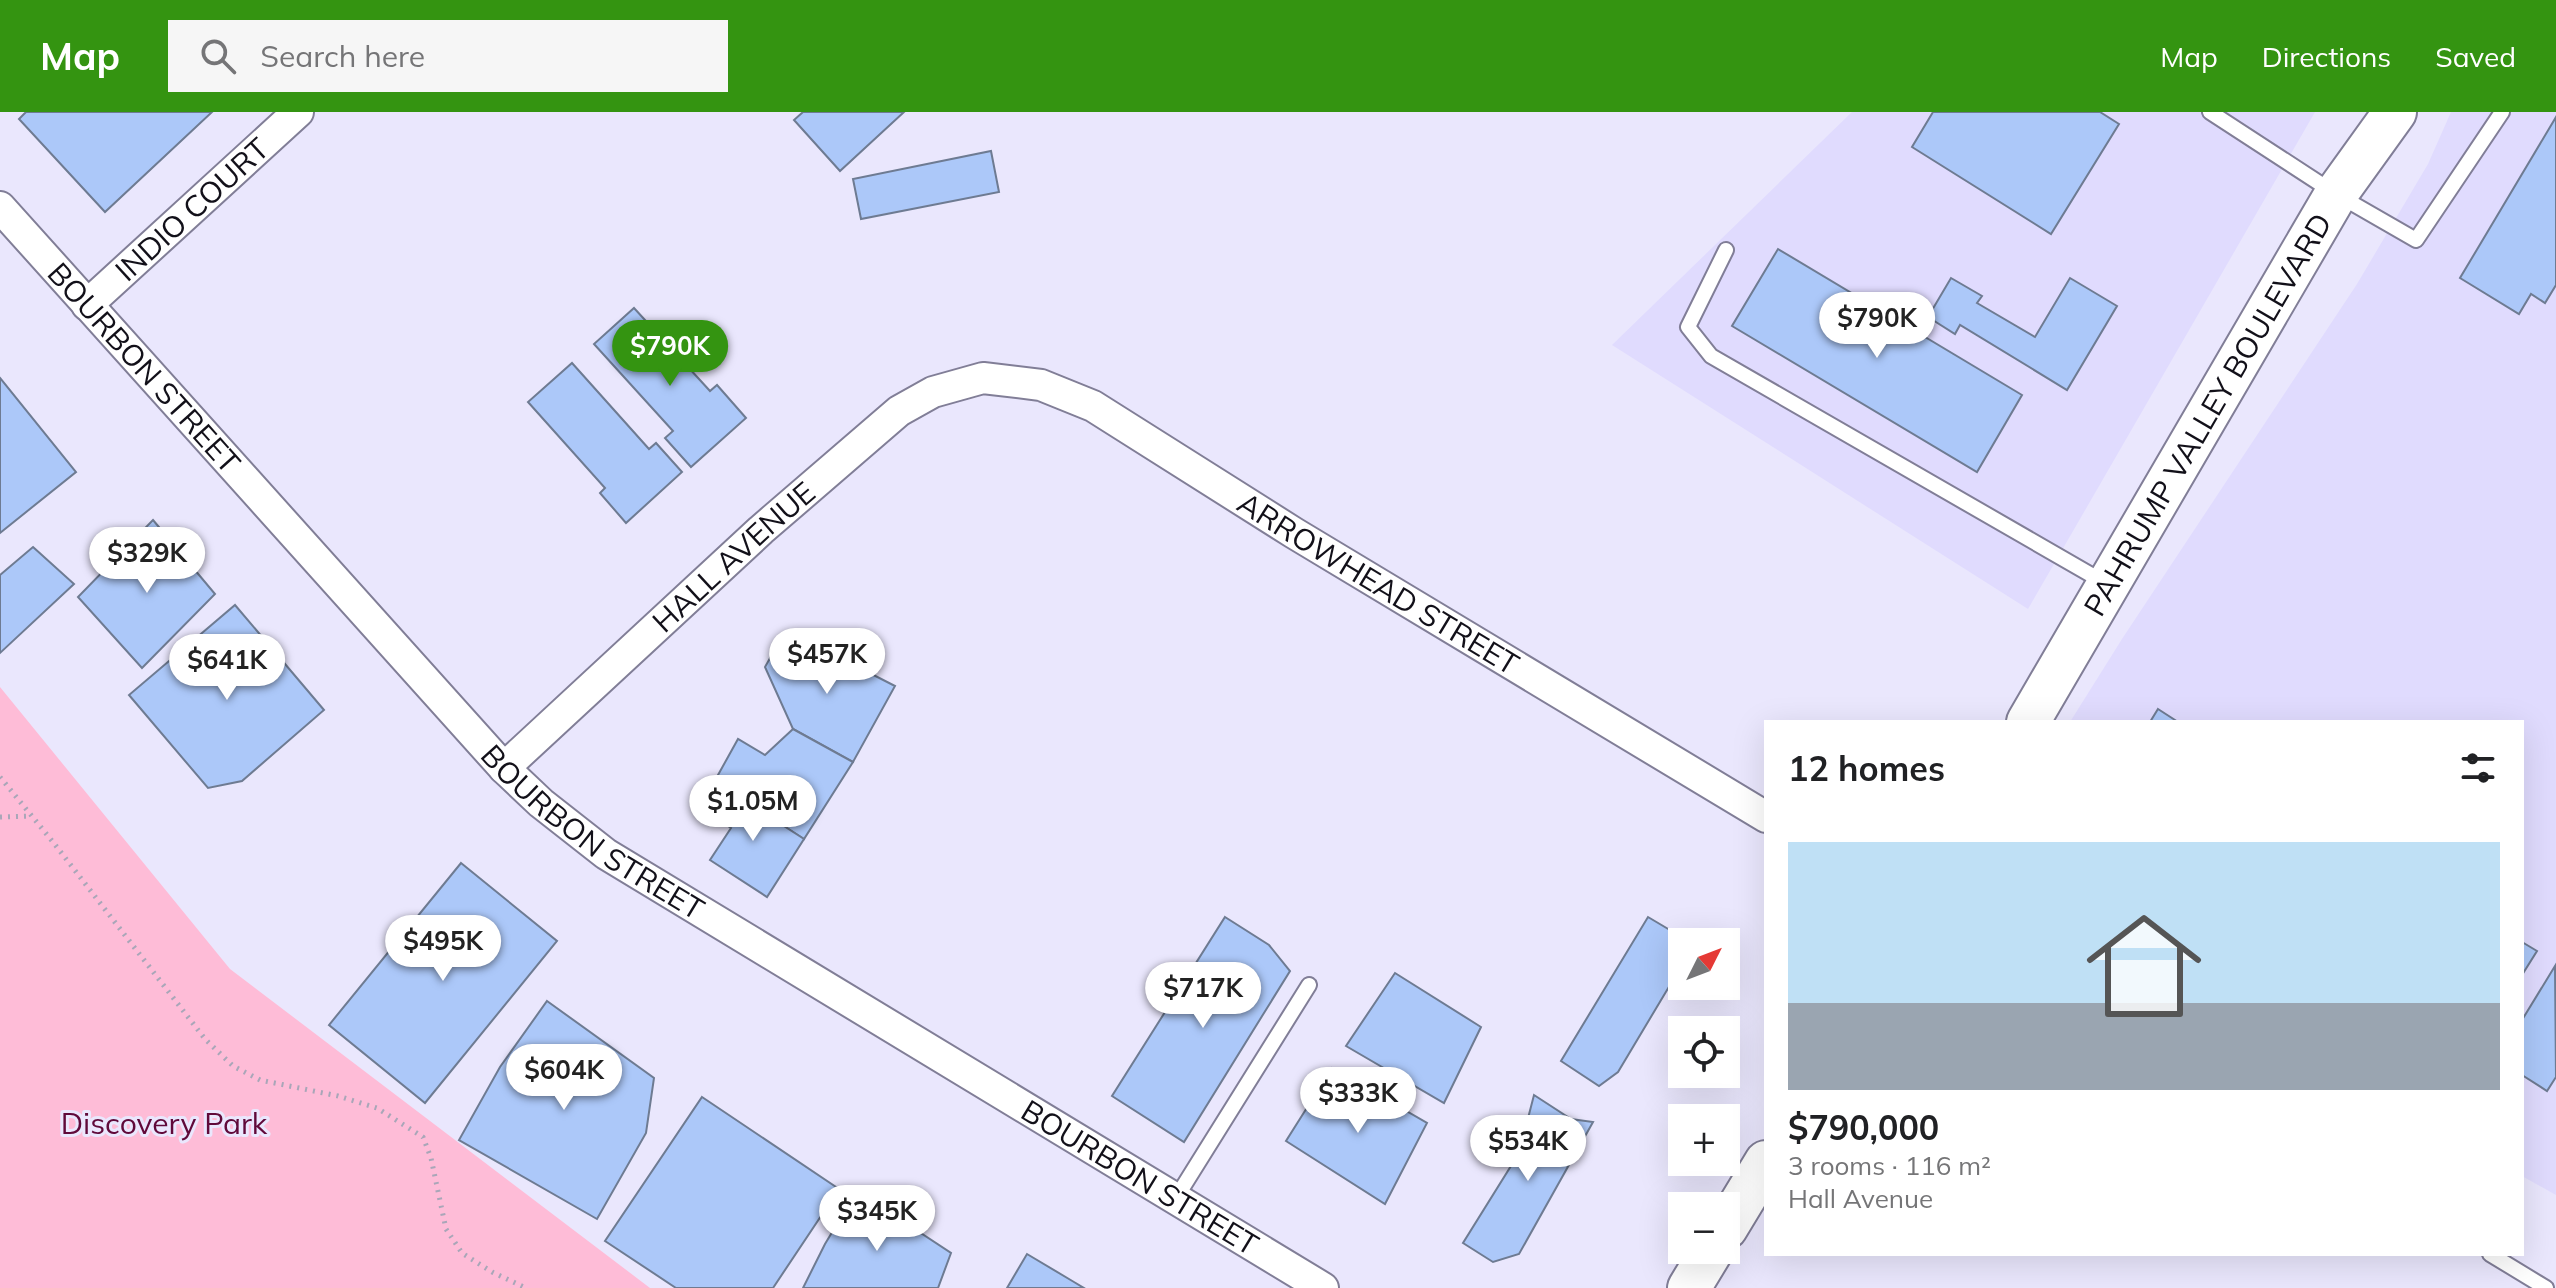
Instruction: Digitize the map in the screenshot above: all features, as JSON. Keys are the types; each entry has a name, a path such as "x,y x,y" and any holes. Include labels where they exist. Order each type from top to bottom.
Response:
{"main road":[{"name":"PAHRUMP VALLEY BOULEVARD","path":"2029,720 2336,194 2395,112"},
{"path":"1740,1205 1764,1165"},
{"path":"1689,1288 1704,1264"}],"street":[{"name":"INDIO COURT","path":"87,305 298,112"},
{"name":"BOURBON STREET","path":"0,207 504,768 541,803 606,854 1323,1288"},
{"name":"HALL AVENUE","path":"504,768 761,530 899,411 933,392 983,378"},
{"name":"ARROWHEAD STREET","path":"983,378 1041,385 1093,406 1308,541 1764,816"}],"lane":[{"path":"2210,112 2336,194 2416,240 2502,112"},
{"path":"1726,250 1688,327 1711,356 2108,585"},
{"path":"1176,1198 1309,985"},
{"path":"2493,1256 2546,1288"}],"path":[{"path":"0,777 205,1039 233,1066 260,1080 338,1096 377,1108 423,1137 431,1158 446,1229 462,1253 526,1288"},
{"path":"0,817 32,816"}],"shaded area":[{"path":"1852,112 2315,112 2028,609 1612,345"},
{"path":"2451,112 2556,112 2556,1195 2524,1177 2524,720 2071,720 2357,284 2428,164"}],"green space":[{"name":"Discovery Park","path":"0,687 230,969 650,1288 0,1288"}],"building":[{"path":"26,112 212,112 105,212 19,119"},
{"path":"803,112 904,112 840,171 794,120"},
{"path":"1933,112 2100,112 2119,124 2051,234 1912,147"},
{"path":"2556,117 2556,285 2545,303 2531,294 2519,314 2460,278"},
{"path":"991,151 999,192 861,219 853,179"},
{"path":"1778,249 2022,395 1977,472 1732,326"},
{"path":"1951,278 1982,296 1977,303 2035,337 2070,278 2117,306 2067,390 1960,325 1955,334 1928,317"},
{"path":"634,308 710,391 717,385 746,418 691,467 665,438 673,431 594,344"},
{"path":"572,363 649,449 656,443 682,472 626,523 600,493 605,488 528,402"},
{"path":"0,378 76,472 0,533"},
{"path":"153,520 215,594 142,668 78,597"},
{"path":"33,547 74,584 0,653 0,575"},
{"path":"235,605 324,710 242,781 208,788 129,695"},
{"path":"779,642 817,646 895,686 853,762 793,729 765,667"},
{"path":"2158,709 2175,720 2151,720"},
{"path":"793,729 853,762 804,839 725,788 713,784 738,739 765,755"},
{"path":"725,788 804,839 767,897 710,860 731,828 708,813"},
{"path":"461,863 557,941 425,1103 329,1025"},
{"path":"1225,917 1269,945 1290,971 1184,1142 1112,1096"},
{"path":"1648,917 1668,929 1668,988 1618,1072 1599,1086 1561,1061"},
{"path":"2524,943 2537,951 2524,972"},
{"path":"2555,966 2556,1077 2547,1091 2524,1076 2524,1017"},
{"path":"1395,973 1481,1027 1444,1103 1346,1046"},
{"path":"547,1001 654,1078 646,1133 597,1219 459,1140 500,1067"},
{"path":"1332,1068 1427,1123 1385,1204 1286,1141"},
{"path":"1534,1095 1571,1119 1593,1122 1519,1254 1493,1262 1463,1243 1519,1153"},
{"path":"702,1097 839,1189 773,1288 676,1288 605,1241"},
{"path":"857,1191 951,1253 938,1288 803,1288"},
{"path":"1027,1254 1074,1282 1084,1288 1007,1288"}]}
